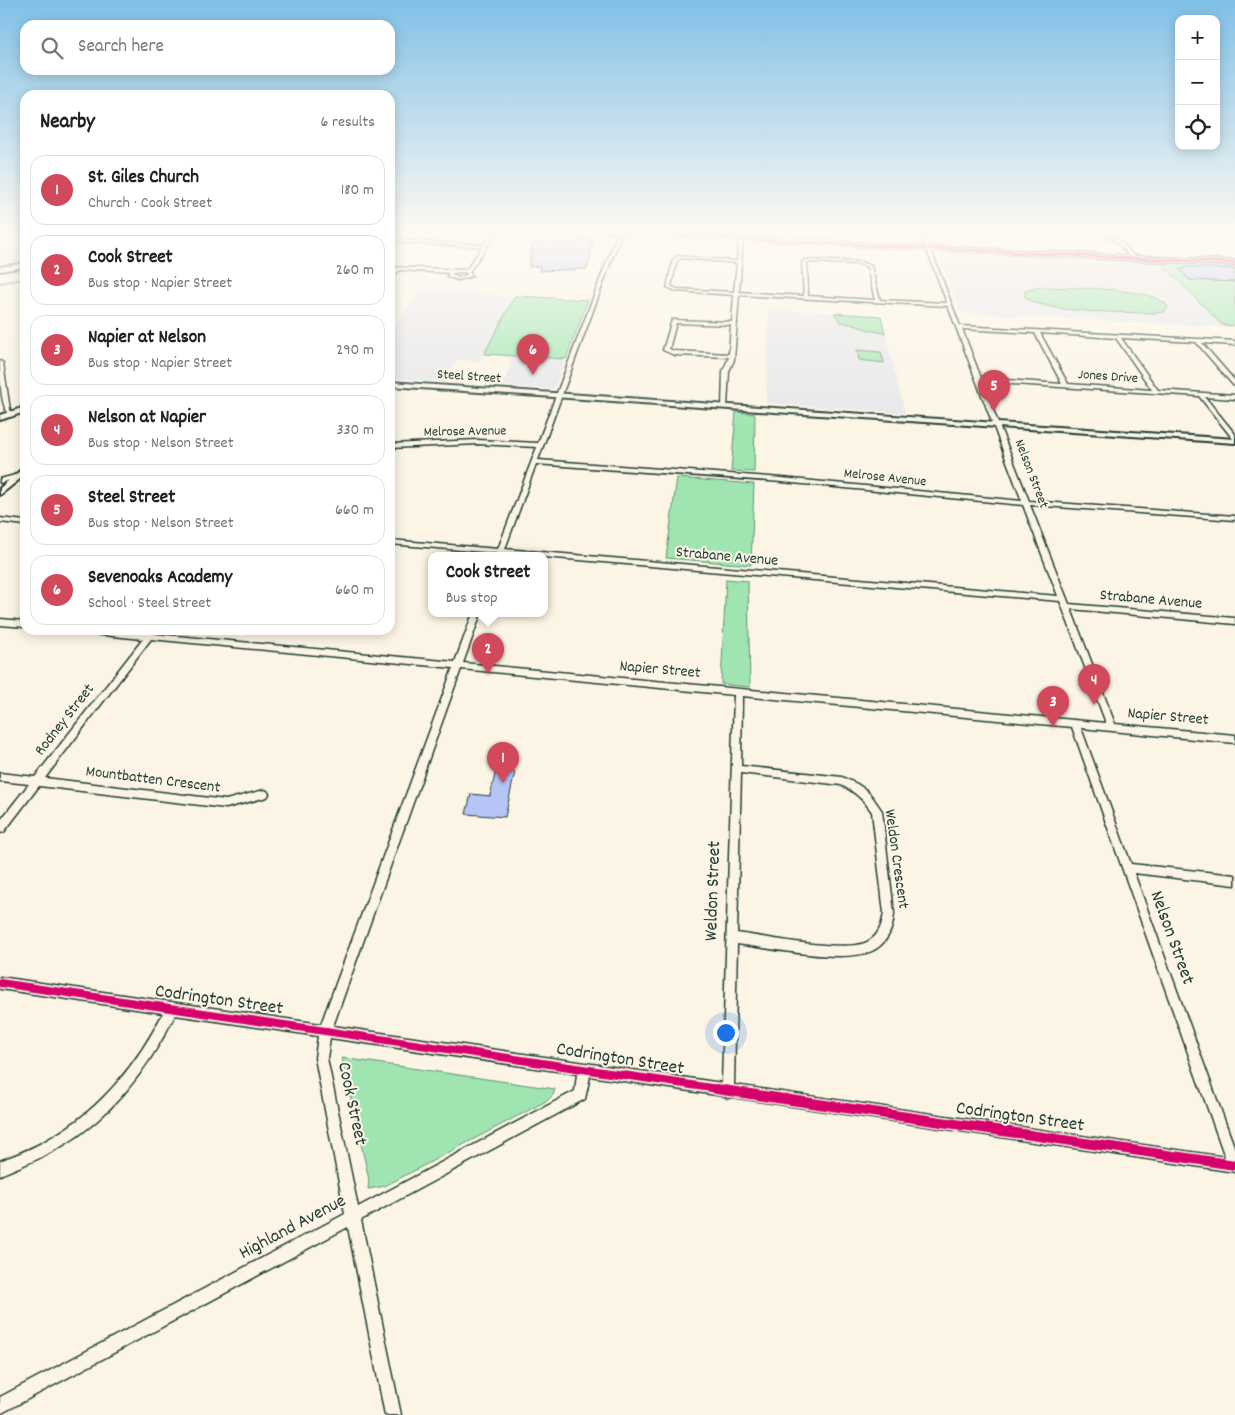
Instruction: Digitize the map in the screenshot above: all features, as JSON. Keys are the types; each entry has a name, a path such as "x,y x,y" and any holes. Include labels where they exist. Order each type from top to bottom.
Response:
{"street":[{"path":"500,552 595,298"},
{"path":"724,407 726,371 731,356 736,298"},
{"path":"807,298 950,305"},
{"name":"Nelson Street","path":"947,298 1112,727"},
{"path":"731,356 674,353 666,350 674,320 733,324"},
{"path":"958,327 1235,343"},
{"path":"1036,331 1066,386"},
{"path":"1117,336 1156,392"},
{"path":"1198,341 1235,384"},
{"path":"0,363 7,410 11,415"},
{"name":"Jones Drive","path":"979,380 1235,397"},
{"name":"Steel Street","path":"395,384 996,426 1235,440"},
{"path":"1201,395 1235,440"},
{"path":"0,418 20,411"},
{"name":"Melrose Avenue","path":"395,446 478,442 540,446"},
{"name":"Melrose Avenue","path":"533,462 782,480 1025,503 1235,518"},
{"path":"0,481 20,475"},
{"path":"0,492 20,476"},
{"path":"0,520 20,522"},
{"name":"Strabane Avenue","path":"395,542 490,552"},
{"name":"Strabane Avenue","path":"548,557 1064,602 1235,621"},
{"name":"Cook Street","path":"393,1415 321,1058 325,1031 475,617"},
{"path":"0,622 20,624"},
{"name":"Rodney Street","path":"0,829 150,635"},
{"name":"Napier Street","path":"170,635 457,666 1235,739"},
{"name":"Weldon Street","path":"728,1092 738,692"},
{"name":"Nelson Street","path":"1075,724 1234,1165"},
{"name":"Weldon Crescent","path":"732,938 808,948 849,951 868,948 880,940 888,928 889,913 877,811 868,797 856,786 842,781 736,769"},
{"name":"Mountbatten Crescent","path":"0,777 226,804 264,794"},
{"path":"1128,868 1235,880"},
{"name":"Codrington Street","path":"0,984 1234,1165"},
{"path":"0,1168 64,1138 106,1103 146,1058 171,1010"},
{"name":"Highland Avenue","path":"0,1406 581,1096 584,1070"}],"shaded area":[{"path":"415,298 514,298 480,361 456,360 444,382 395,378 395,324"},
{"path":"955,298 1195,298 1223,327 961,313"},
{"path":"769,309 881,316 905,413 766,403"},
{"path":"509,356 566,359 554,389 502,386 511,364"}],"green space":[{"path":"514,298 588,300 566,359 484,354"},
{"path":"1027,298 1155,298 1168,307 1164,312 1152,313 1104,312 1065,309 1033,302"},
{"path":"1195,298 1235,298 1235,326 1222,325"},
{"path":"834,313 881,316 885,333 840,322"},
{"path":"857,350 881,352 884,363 859,360"},
{"path":"736,412 755,414 754,472 731,471"},
{"path":"677,478 754,484 751,565 666,558"},
{"path":"726,579 748,581 750,687 721,684"},
{"path":"342,1058 555,1089 553,1095 548,1100 385,1186 368,1189 369,1180"}],"building":[{"path":"496,770 515,772 505,817 466,814 471,794 490,796"}],"cycle path":[{"path":"0,983 1235,1165"}],"place":[{"name":"Sevenoaks Academy","path":"533,375"},
{"name":"Steel Street","path":"994,411"},
{"name":"Cook Street","path":"488,674"},
{"name":"Nelson at Napier","path":"1094,705"},
{"name":"Napier at Nelson","path":"1053,727"},
{"name":"St. Giles Church","path":"503,783"}]}
